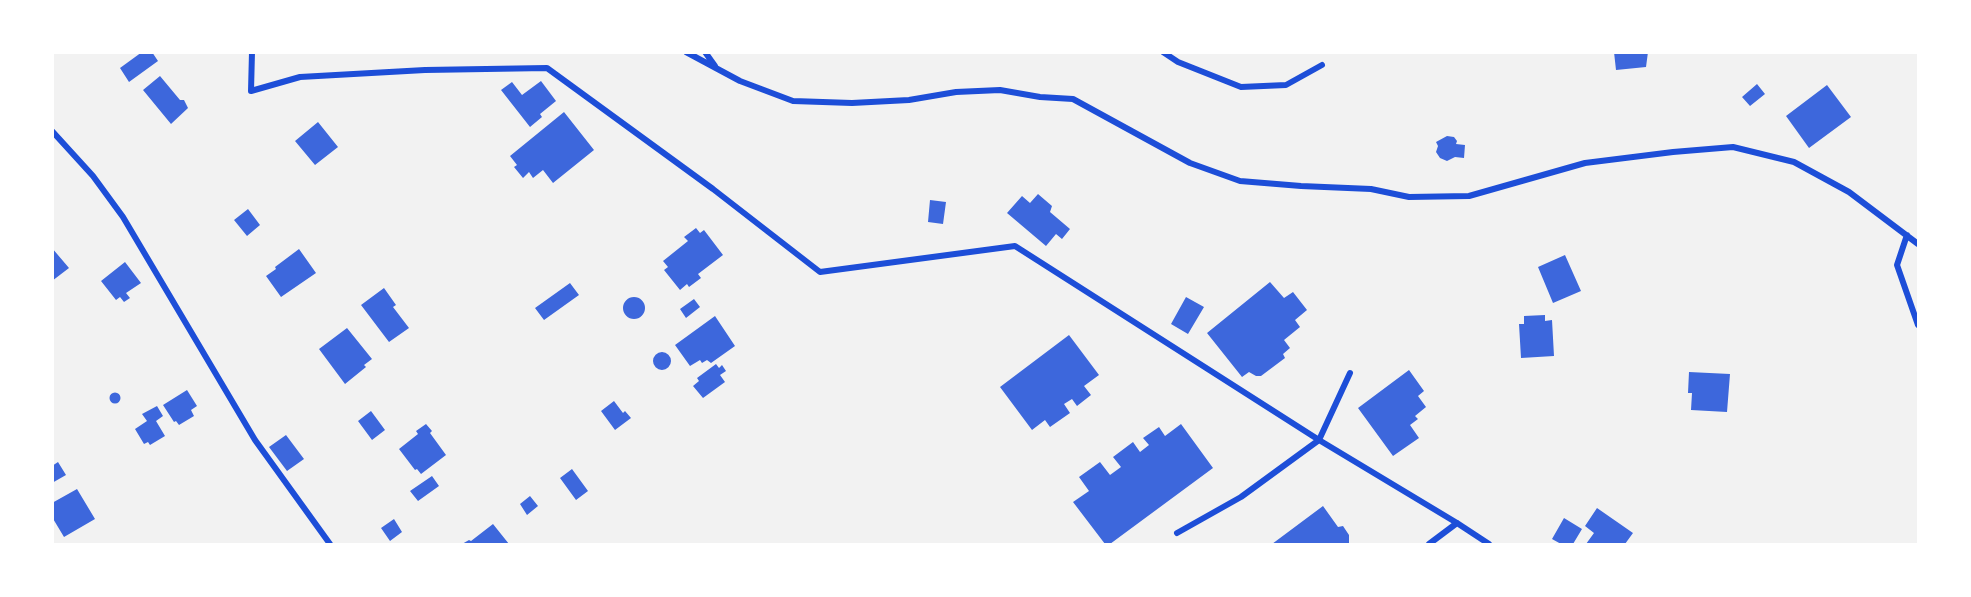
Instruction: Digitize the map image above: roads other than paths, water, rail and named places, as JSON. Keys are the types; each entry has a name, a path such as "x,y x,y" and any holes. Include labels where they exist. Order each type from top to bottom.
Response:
{"street":[{"path":"252,52 251,91 300,77 424,70 547,68 713,189 820,272 1015,246 1318,440 1489,544"},
{"path":"686,52 740,81 793,101 852,103 909,100 956,92 1000,90 1040,97 1073,99 1190,163 1240,181 1371,189 1409,198 1469,196 1585,163 1733,147 1794,162 1849,192 1918,244"},
{"path":"705,52 717,69"},
{"path":"1162,52 1178,62 1241,87 1286,85 1322,65"},
{"path":"52,131 93,176 123,217 255,440 330,544"},
{"path":"1907,234 1897,265 1918,325"},
{"path":"1177,533 1241,497 1318,440 1350,373"},
{"path":"1429,544 1457,523"}]}
